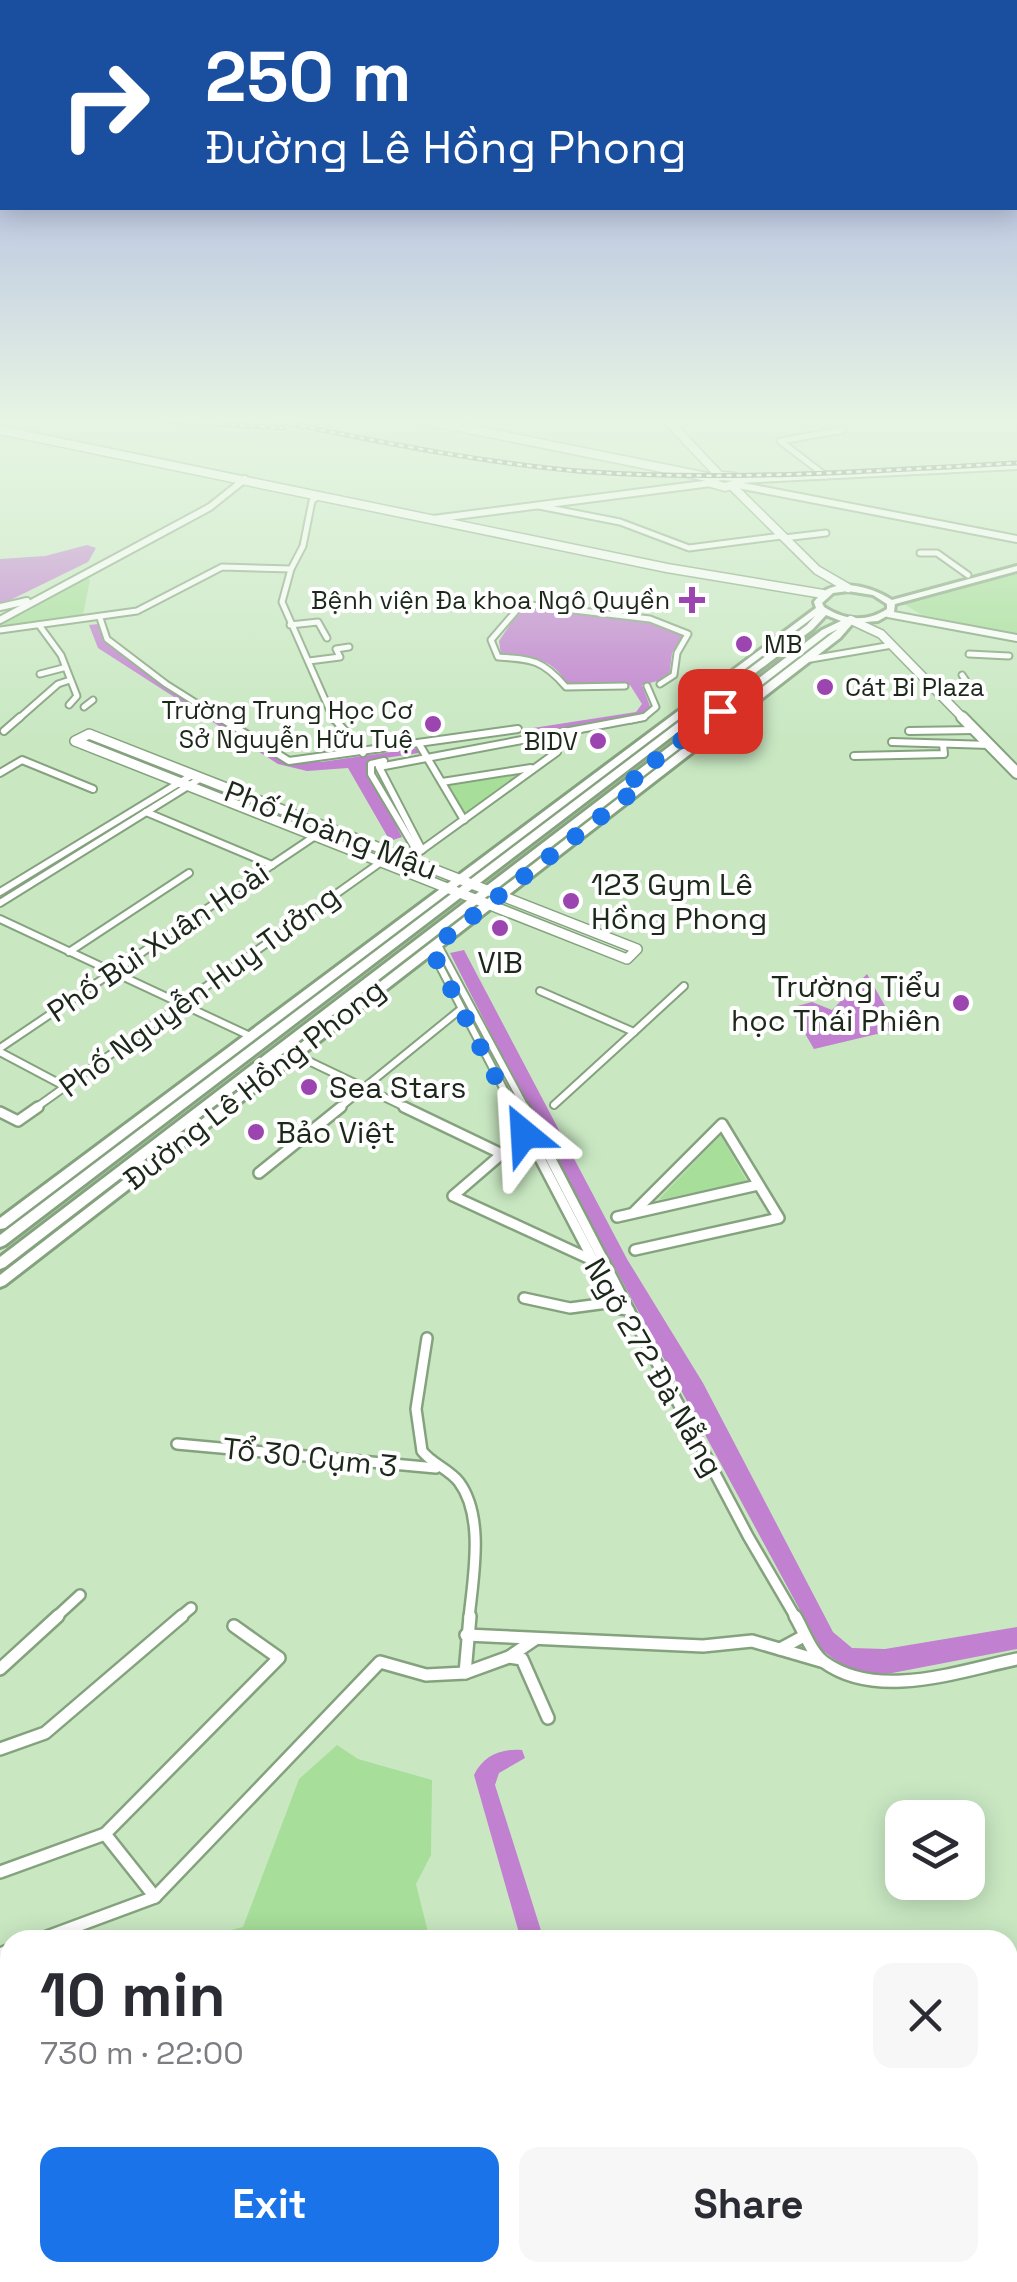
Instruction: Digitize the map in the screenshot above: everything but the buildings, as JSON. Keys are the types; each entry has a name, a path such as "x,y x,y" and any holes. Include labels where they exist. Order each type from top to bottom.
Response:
{"main road":[{"path":"470,526 823,601 850,620 881,634 1017,773"},
{"path":"774,526 826,575 848,588 891,591 968,575 982,577"},
{"path":"850,620 1017,568"},
{"path":"823,601 826,575"},
{"path":"823,601 848,588"},
{"path":"868,590 888,610"},
{"name":"Đường Lê Hồng Phong","path":"0,1225 458,879 810,627 823,601"},
{"name":"Đường Lê Hồng Phong","path":"0,1242 472,884 723,687 823,601"},
{"path":"881,634 888,610"},
{"name":"Đường Lê Hồng Phong","path":"0,1264 473,898 638,781 825,632 850,620"},
{"name":"Đường Lê Hồng Phong","path":"750,695 805,660 850,620"},
{"path":"810,627 821,626 825,632"},
{"name":"Đường Lê Hồng Phong","path":"0,1282 292,1054 438,946 638,781"}],"street":[{"path":"0,618 166,526"},
{"path":"0,618 175,526"},
{"path":"307,526 282,602 335,722 363,752"},
{"path":"632,526 688,548 826,533"},
{"path":"953,526 1017,539"},
{"path":"920,552 937,553 968,575"},
{"path":"0,630 100,618 152,606 188,582 222,567 291,569"},
{"path":"0,608 42,597"},
{"path":"626,686 566,686 552,670 533,659 498,656 491,640 522,604 650,618 688,634 677,653 674,675 660,684"},
{"path":"888,610 1017,638"},
{"path":"100,618 107,639 129,658 289,762 518,729"},
{"path":"290,625 318,622 327,638"},
{"path":"39,625 61,655 77,696 69,705"},
{"path":"805,660 892,645"},
{"path":"309,661 340,657 336,649 349,647"},
{"path":"969,654 1009,656"},
{"path":"40,674 63,668"},
{"path":"962,675 973,691"},
{"path":"4,732 58,684 70,680"},
{"path":"557,752 417,854 370,767 376,762 644,718 656,707 647,686"},
{"path":"84,707 93,700"},
{"path":"910,731 975,730"},
{"name":"Phố Hoàng Mậu","path":"88,734 358,838 417,854 458,879 637,949 627,959 74,741 88,734"},
{"path":"892,742 990,744"},
{"path":"419,744 464,820"},
{"path":"854,756 944,754 943,744"},
{"path":"134,764 146,757"},
{"path":"0,772 22,760 93,790"},
{"path":"442,782 536,767"},
{"path":"0,892 196,777"},
{"path":"0,903 184,784"},
{"path":"146,812 272,865"},
{"name":"Phố Bùi Xuân Hoài","path":"0,1050 316,836"},
{"path":"346,848 358,838"},
{"name":"Phố Nguyễn Huy Tưởng","path":"0,1112 18,1121 380,862"},
{"path":"69,952 188,873"},
{"path":"0,919 250,1036"},
{"path":"438,946 629,1310"},
{"name":"Ngõ 272 Đà Nẵng","path":"438,946 435,957 524,1134 615,1302 620,1309 629,1310 821,1662"},
{"path":"554,1105 684,986"},
{"path":"540,991 634,1032"},
{"path":"258,1173 461,1009"},
{"path":"0,1050 66,1087"},
{"path":"292,1054 502,1154"},
{"path":"633,1213 722,1124 779,1218 635,1250"},
{"path":"524,1134 453,1196 592,1260"},
{"path":"617,1217 758,1185"},
{"path":"524,1298 550,1307 585,1309 615,1302"},
{"path":"426,1338 415,1426 422,1451 461,1483 471,1508 465,1674"},
{"name":"Tổ 30 Cụm 3","path":"177,1444 443,1468"},
{"path":"0,1668 80,1595"},
{"path":"1,1748 45,1734 191,1608"},
{"path":"0,1872 106,1834 279,1658 234,1626"},
{"path":"466,1635 703,1646 752,1641 884,1683 1017,1659"},
{"path":"780,1650 804,1636"},
{"path":"65,1930 155,1897 380,1662 426,1675 465,1674 509,1657 534,1640"},
{"path":"509,1657 522,1659 528,1667 548,1718"},
{"path":"106,1834 155,1897"}],"green space":[{"path":"1017,574 1017,635 922,615 904,604"},
{"path":"90,579 83,615 79,618 0,626"},
{"path":"524,771 465,814 447,784"},
{"path":"720,1136 747,1181 658,1200"},
{"path":"337,1745 358,1759 432,1780 431,1855 416,1884 428,1930 231,1930 243,1927 299,1779"}],"shaded area":[{"path":"87,545 96,548 88,562 0,605 0,559 45,556"},
{"path":"531,607 651,620 684,634 672,653 669,678 642,685 651,709 642,716 537,735 533,728 636,712 642,704 630,685 568,685 546,663 501,655 499,641 519,611"},
{"path":"98,624 112,647 293,762 321,762 419,748 419,753 378,759 366,765 402,837 390,841 348,768 307,771 278,764 98,648 89,625"},
{"path":"464,950 627,1259 703,1383 833,1632 852,1648 885,1649 1017,1627 1017,1649 887,1674 851,1668 821,1649 531,1113 450,953"},
{"path":"867,974 898,1029 814,1049 790,1008 812,1002 832,1010"},
{"path":"507,1750 522,1750 525,1758 499,1773 495,1785 541,1930 518,1930 474,1775 482,1763"}],"place":[{"name":"Bệnh viện Đa khoa Ngô Quyền","path":"692,600"},
{"name":"MB","path":"744,644"},
{"name":"Cát Bi Plaza","path":"825,687"},
{"name":"Trường Trung Học Cơ Sở Nguyễn Hữu Tuệ","path":"433,724"},
{"name":"BIDV","path":"598,741"},
{"name":"123 Gym Lê Hồng Phong","path":"571,901"},
{"name":"VIB","path":"500,928"},
{"name":"Trường Tiểu học Thái Phiên","path":"961,1003"},
{"name":"Sea Stars","path":"309,1087"},
{"name":"Bảo Việt","path":"256,1132"}],"route":[{"path":"524,1134 435,957 440,949 437,944 644,783 632,778 720,711"}]}
